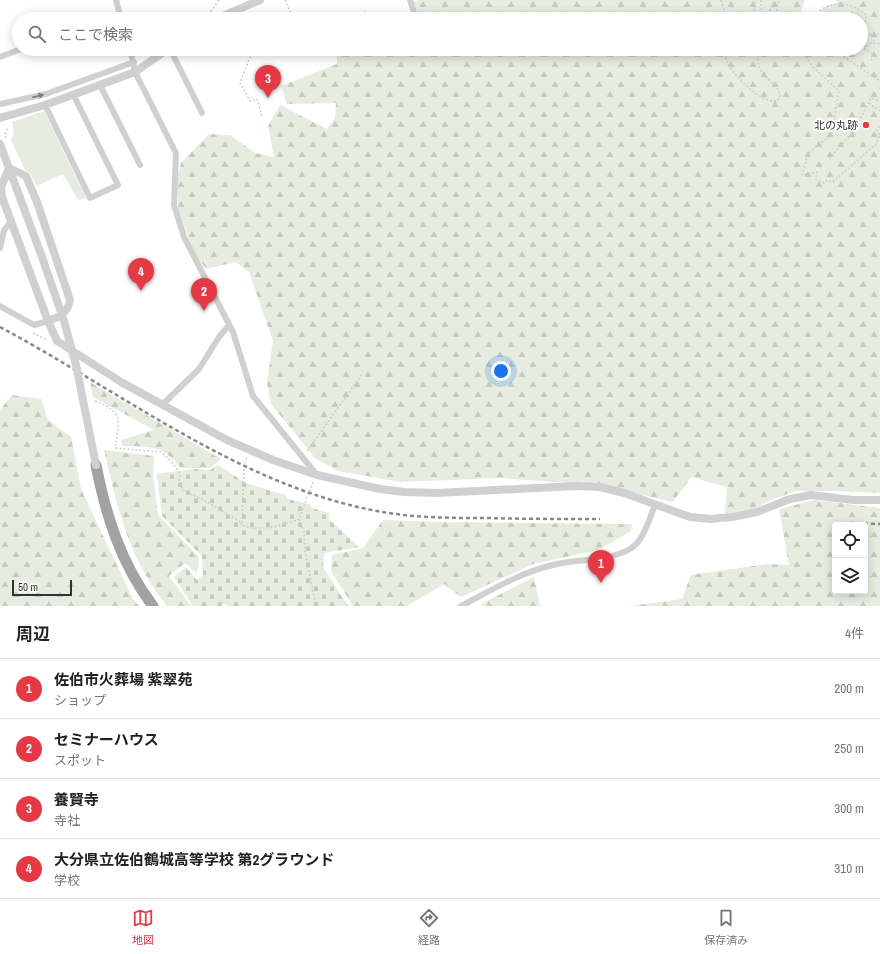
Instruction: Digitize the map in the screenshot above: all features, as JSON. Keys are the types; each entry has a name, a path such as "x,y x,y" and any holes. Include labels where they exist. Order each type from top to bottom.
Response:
{"highway":[{"path":"96,465 103,501 113,532 125,560 153,606"}],"street":[{"path":"116,0 119,12"},
{"path":"232,12 260,0"},
{"path":"410,0 414,12"},
{"path":"0,57 12,52"},
{"path":"132,56 135,72 176,153 174,205 184,237 229,325 253,396 305,455 317,475"},
{"path":"0,118 45,105 135,72 159,56"},
{"path":"173,56 202,113"},
{"path":"0,104 46,94 134,62"},
{"path":"100,85 140,165"},
{"path":"45,105 90,198 118,185 73,94"},
{"path":"0,144 64,321 76,365 96,465"},
{"path":"9,168 2,187 2,197 48,321 57,341 120,382 227,440 250,450 317,475 404,492 437,493 576,486 592,487 624,493 690,517 711,519 757,512 790,499 811,495 853,500 880,500"},
{"path":"0,306 34,325 59,317 69,308 70,300 37,202 26,176 9,168"},
{"path":"0,248 4,230 11,222"},
{"path":"162,405 199,369 219,337 229,325"},
{"path":"462,606 534,571 553,564 603,558 630,549 642,536 655,505"}],"path":[{"path":"210,12 219,0"},
{"path":"285,0 290,12"},
{"path":"721,0 725,12"},
{"path":"755,12 756,0"},
{"path":"761,0 762,12"},
{"path":"770,12 774,0"},
{"path":"776,12 779,0"},
{"path":"818,12 825,4 847,1 854,4 862,12"},
{"path":"868,35 880,34"},
{"path":"868,45 870,43 880,44"},
{"path":"868,51 873,54"},
{"path":"250,56 240,83 250,101 257,99 262,116"},
{"path":"727,56 730,66 748,87 765,99 776,101 780,98 780,92 762,72 759,56"},
{"path":"807,56 812,66 839,91 834,119 836,126 828,138 808,153 802,175 817,172 816,180 824,183 827,180 833,182 876,144 880,134 874,136 880,124"},
{"path":"844,56 879,80 880,84"},
{"path":"880,87 880,92"},
{"path":"829,159 854,131 871,98 880,102"},
{"path":"868,102 880,111"},
{"path":"305,455 364,373"},
{"path":"95,401 106,405 116,414 119,420 115,448 161,452 172,462 180,474 179,483 185,492 202,499 242,523 241,525 252,529 289,523 299,519"},
{"path":"242,523 244,465 250,450"},
{"path":"316,606 305,551 304,532 299,519 317,475"}],"green space":[{"path":"418,0 805,0 801,12 417,12 414,2"},
{"path":"836,0 880,0 880,493 796,491 771,500 756,508 725,514 727,487 691,477 673,502 625,491 570,483 499,478 401,482 338,471 315,458 271,404 267,383 273,341 249,272 236,262 206,269 194,252 178,209 177,179 181,163 209,134 230,135 255,153 274,157 268,126 280,105 327,129 335,118 336,103 287,104 281,86 337,64 337,56 868,56 868,12 820,12 826,6 838,3"},
{"path":"44,111 86,198 78,200 63,174 37,186 30,173 25,170 11,140 14,132 12,122"},
{"path":"90,382 221,459 210,468 181,468 168,455 155,448 122,446 121,440 154,430 93,397"},
{"path":"12,395 41,399 48,420 71,437 81,489 133,599 139,606 0,606 0,410"},
{"path":"104,450 154,456 153,474 158,515 199,557 199,566 196,573 185,563 169,576 191,606 167,606 143,570 126,532 114,492"},
{"path":"218,465 246,483 285,495 288,499 310,504 312,508 329,513 329,519 359,547 324,553 323,567 348,606 226,606 226,603 221,606 193,606 174,577 186,567 197,580 203,575 202,556 162,516 157,474 194,469 210,470"},
{"path":"814,500 880,508 880,606 629,606 682,599 691,575 767,564 789,565 779,509"},
{"path":"383,520 632,524 631,531 598,550 533,564 461,597 444,584 407,606 353,606 331,571 332,555 363,548"},
{"path":"534,577 540,606 482,606 481,604"}],"railway":[{"path":"0,327 45,352 182,434 230,459 278,481 327,499 377,511 418,516 459,518 600,519"},
{"path":"868,524 880,524"}],"place":[{"name":"養賢寺","path":"268,98"},
{"name":"北の丸跡","path":"866,125"},
{"name":"大分県立佐伯鶴城高等学校 第2グラウンド","path":"141,291"},
{"name":"セミナーハウス","path":"204,311"},
{"name":"佐伯市火葬場 紫翠苑","path":"601,583"}]}
